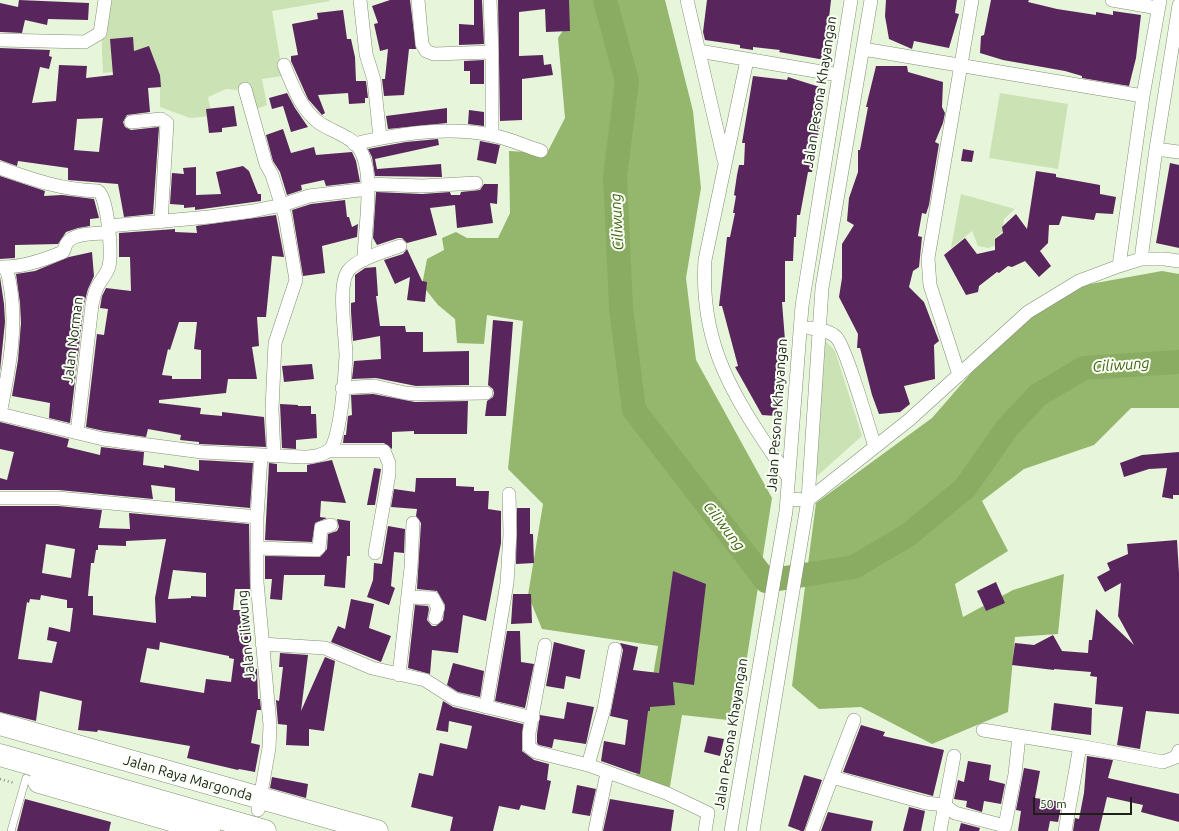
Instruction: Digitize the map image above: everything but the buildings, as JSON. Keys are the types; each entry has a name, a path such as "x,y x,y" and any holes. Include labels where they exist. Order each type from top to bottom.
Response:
{"highway":[{"name":"Jalan Raya Margonda","path":"0,724 32,756 266,831"},
{"name":"Jalan Raya Margonda","path":"0,738 32,756 209,831"},
{"name":"Jalan Raya Margonda","path":"0,755 32,756 259,804 377,831"},
{"name":"Jalan Raya Margonda","path":"0,770 32,756"},
{"name":"Jalan Raya Margonda","path":"259,804 329,831"}],"street":[{"path":"0,40 85,42 100,33 104,0"},
{"path":"360,0 366,54 374,80 380,138"},
{"path":"418,0 422,44 426,50 434,54 492,52"},
{"path":"490,0 492,52 492,135"},
{"path":"687,0 725,165"},
{"name":"Jalan Pesona Khayangan","path":"731,831 787,505 799,326 851,0"},
{"path":"752,831 808,500 818,329 822,288 871,0"},
{"path":"959,375 930,285 928,258 972,0"},
{"path":"1112,0 1159,4 1143,96 1118,266"},
{"path":"1141,260 1156,149 1175,55 1179,5"},
{"path":"863,49 1143,96"},
{"path":"699,51 839,75"},
{"path":"747,60 705,260 703,287 706,314 714,347 731,388 788,477"},
{"path":"284,65 298,97 311,116 319,123 358,147 363,156 368,186 364,260"},
{"name":"Jalan Ciliwung","path":"245,89 266,164 282,205 296,280 275,343 268,456 257,517 257,582 270,725 269,748 259,804"},
{"path":"131,122 161,119 167,123 161,222"},
{"path":"354,144 380,138 435,132 492,135 541,151"},
{"path":"1156,149 1179,152"},
{"name":"Jalan Norman","path":"0,168 39,182 59,187 98,191 102,193 105,202 110,264 107,272 95,291 92,305 78,433"},
{"path":"375,552 388,483 388,458 384,451 329,451 314,457 202,452 103,439 0,414 13,332 12,293 3,267 25,264 58,254 63,252 68,241 108,229 216,216 282,205 309,196 368,186 422,186 476,183"},
{"path":"329,451 336,439 346,356 343,328 344,280 348,271 364,260 400,246"},
{"path":"787,505 808,500 909,420 1028,312 1079,281 1118,266 1141,260 1164,259 1179,261"},
{"path":"799,326 818,329 832,334 839,341 847,360 875,446"},
{"path":"342,388 374,386 410,394 486,393"},
{"path":"486,707 507,583 510,534 509,494"},
{"path":"0,498 58,498 257,517"},
{"path":"399,675 408,597 414,523"},
{"path":"257,548 317,550 319,548 321,528 331,525"},
{"path":"408,597 433,598 438,608 435,618"},
{"path":"262,644 326,648 372,668 425,680 448,696 533,718"},
{"path":"545,645 528,741 530,749 588,765 666,793 708,813 705,831"},
{"path":"588,765 604,709 615,649"},
{"path":"812,831 854,720"},
{"path":"983,730 1080,746 1163,762 1176,757 1179,751"},
{"path":"832,777 926,803 944,805 955,813 1004,829 1015,774 1019,736"},
{"path":"1065,831 1080,746"},
{"path":"940,831 954,756"},
{"path":"595,831 607,773"}],"lane":[{"path":"11,831 32,756"}],"green space":[{"path":"100,0 330,1 272,11 283,76 262,79 267,105 245,113 238,90 226,89 208,97 212,116 190,118 160,107 160,89 156,68 103,73"},
{"path":"558,0 665,0 693,111 701,188 686,278 696,360 772,498 737,721 682,715 668,798 634,788 658,646 542,629 528,595 543,504 508,469 523,321 487,315 484,344 457,343 455,319 438,305 422,285 427,259 444,250 442,238 456,232 467,238 498,238 510,213 509,151 547,153 565,118 558,38 566,26"},
{"path":"1000,93 1068,104 1058,169 989,158"},
{"path":"961,194 1015,209 1004,219 1003,225 1005,230 996,237 997,245 988,248 978,246 972,231 951,248"},
{"path":"1162,271 1179,274 1179,408 1131,408 1094,445 1024,469 982,501 1008,551 955,584 963,617 1013,590 1064,574 1058,634 1015,637 1008,712 932,744 861,707 819,709 792,686 816,503 932,418 1018,319 1079,286"},
{"path":"820,335 835,351 862,436 817,476 813,464"}],"waterway":[{"name":"Ciliwung","path":"605,0 627,81 615,177 621,308 634,410 766,581 854,567 908,535 965,488 1007,428 1038,395 1084,368 1179,362"}]}
